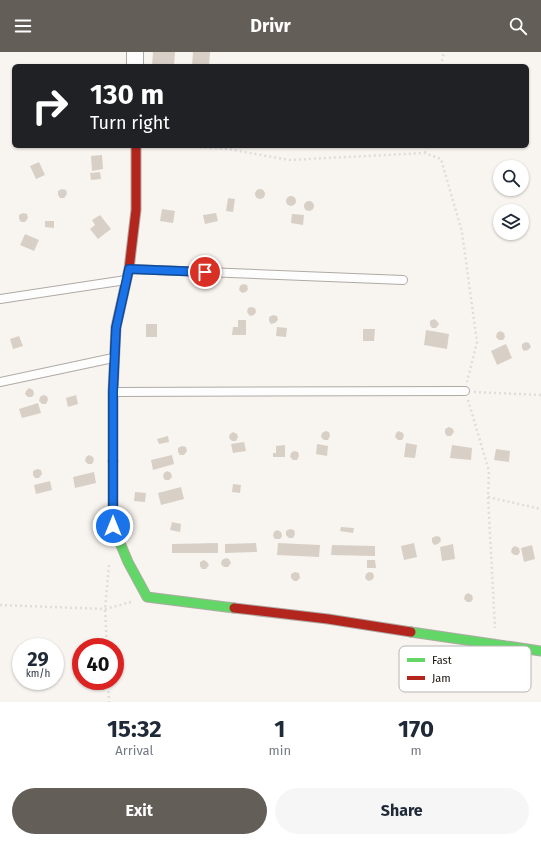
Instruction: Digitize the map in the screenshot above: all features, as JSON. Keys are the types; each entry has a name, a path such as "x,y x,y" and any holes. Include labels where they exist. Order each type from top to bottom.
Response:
{"street":[{"path":"135,52 136,64"},
{"path":"136,148 136,210 129,269 116,328 116,358 113,392 113,526 128,562 147,597 153,600 328,619 508,646"},
{"path":"531,649 541,651"}],"lane":[{"path":"129,269 403,280"},
{"path":"0,299 127,280"},
{"path":"0,382 116,358"},
{"path":"113,392 465,392"}],"path":[{"path":"441,64 444,52"},
{"path":"214,148 228,149 288,160 425,154 441,160 462,232 477,342 465,392 489,471 488,497 495,644"},
{"path":"425,154 426,148"},
{"path":"465,392 541,395"},
{"path":"488,497 541,509"},
{"path":"107,638 105,609 109,564"},
{"path":"0,605 105,609 147,597"},
{"path":"108,690 109,702"}],"building":[{"path":"153,52 175,52 174,64 152,64"},
{"path":"193,52 210,52 209,64 192,64"},
{"path":"102,155 103,169 92,171 91,156"},
{"path":"39,162 45,175 36,179 30,166"},
{"path":"100,172 101,179 91,180 90,173"},
{"path":"62,189 66,190 67,194 64,198 60,198 58,191"},
{"path":"258,189 262,189 265,194 262,199 258,199 255,196 255,192"},
{"path":"289,196 293,196 296,201 293,206 289,206 286,203 286,199"},
{"path":"228,198 235,199 233,212 226,211"},
{"path":"307,201 311,201 314,206 311,211 307,211 304,208 304,204"},
{"path":"162,209 175,211 173,223 160,221"},
{"path":"23,213 27,214 28,218 25,222 21,222 19,215"},
{"path":"216,213 218,221 205,224 203,215"},
{"path":"292,214 304,215 303,225 291,223"},
{"path":"100,215 111,229 98,239 90,229 95,225 92,220"},
{"path":"45,221 54,221 54,228 45,227"},
{"path":"25,234 39,240 34,251 20,245"},
{"path":"243,284 247,285 248,289 246,292 242,293 239,290 240,286"},
{"path":"248,308 255,308 256,312 254,315 250,316 247,312"},
{"path":"273,315 277,316 278,320 271,324 269,317"},
{"path":"434,319 439,324 436,328 432,328 430,321"},
{"path":"238,320 246,320 246,335 232,335 233,327 238,327"},
{"path":"146,324 157,324 157,337 146,337"},
{"path":"277,327 287,328 286,337 276,336"},
{"path":"363,329 375,329 374,341 363,341"},
{"path":"426,330 449,334 447,349 424,345"},
{"path":"500,331 504,333 505,337 503,340 499,340 496,337 497,333"},
{"path":"19,336 23,346 13,349 10,339"},
{"path":"526,342 529,343 531,347 524,351 522,344"},
{"path":"506,344 512,358 497,365 491,351"},
{"path":"29,388 33,390 34,394 32,397 28,397 25,394"},
{"path":"43,395 47,396 48,400 46,404 42,404 39,401 40,397"},
{"path":"76,395 78,404 68,407 66,398"},
{"path":"38,403 41,413 22,418 19,409"},
{"path":"449,427 453,429 454,432 451,436 447,436 445,429"},
{"path":"326,431 329,432 330,436 328,440 324,440 321,437 322,433"},
{"path":"399,431 403,433 404,436 402,440 398,440 395,437 396,433"},
{"path":"233,432 237,434 238,437 236,441 232,441 229,438 230,434"},
{"path":"168,436 169,442 159,444 157,439"},
{"path":"244,442 246,451 233,453 231,444"},
{"path":"406,443 417,445 415,458 404,457"},
{"path":"317,444 328,446 327,456 316,454"},
{"path":"285,445 285,457 273,457 273,453 276,453 276,446"},
{"path":"452,445 472,448 471,460 450,458"},
{"path":"182,446 186,447 187,451 184,455 180,455 178,448"},
{"path":"496,449 510,451 509,462 494,460"},
{"path":"294,451 298,452 299,456 297,460 293,460 290,457 291,453"},
{"path":"89,455 93,457 94,460 92,464 88,464 85,461 86,457"},
{"path":"172,455 174,464 153,470 151,460"},
{"path":"37,469 41,470 42,474 39,478 35,478 33,471"},
{"path":"167,471 171,473 172,477 169,480 165,480 163,477 164,473"},
{"path":"94,472 96,483 75,488 73,477"},
{"path":"50,481 52,490 36,494 34,485"},
{"path":"233,484 241,485 240,493 232,492"},
{"path":"181,487 184,499 161,505 158,493"},
{"path":"135,492 146,493 145,502 134,501"},
{"path":"172,522 181,524 180,532 170,530"},
{"path":"341,527 354,528 353,533 340,531"},
{"path":"290,529 294,530 295,534 293,538 289,538 286,535 286,531"},
{"path":"277,530 281,532 282,536 280,539 275,539 273,536 274,532"},
{"path":"436,536 440,537 441,541 434,545 432,538"},
{"path":"218,543 218,553 172,553 172,544"},
{"path":"256,543 257,552 225,553 225,544"},
{"path":"278,543 320,545 319,557 277,555"},
{"path":"414,543 417,557 404,560 401,546"},
{"path":"453,544 455,559 442,561 440,547"},
{"path":"332,545 375,546 375,556 331,555"},
{"path":"532,545 535,559 524,562 521,548"},
{"path":"515,546 519,548 520,552 518,555 514,555 511,552 512,548"},
{"path":"226,558 229,559 231,563 228,567 224,567 221,564 222,560"},
{"path":"204,560 209,565 206,569 202,569 200,562"},
{"path":"367,560 375,560 376,568 367,568"},
{"path":"295,572 299,573 300,578 297,581 294,581 291,578 291,574"},
{"path":"369,572 373,573 374,577 372,580 368,581 365,578 366,574"},
{"path":"468,593 472,595 473,599 471,602 467,602 464,599 465,595"}],"traffic: fast":[{"path":"113,461 113,526 128,562 147,597 234,608"},
{"path":"411,632 507,646"},
{"path":"531,650 541,651"}],"traffic: jam":[{"path":"113,461 113,392 116,327 129,269 136,210 136,148"},
{"path":"234,608 328,619 411,632"}],"route":[{"path":"113,526 113,392 116,358 116,328 129,269 205,272"}]}
